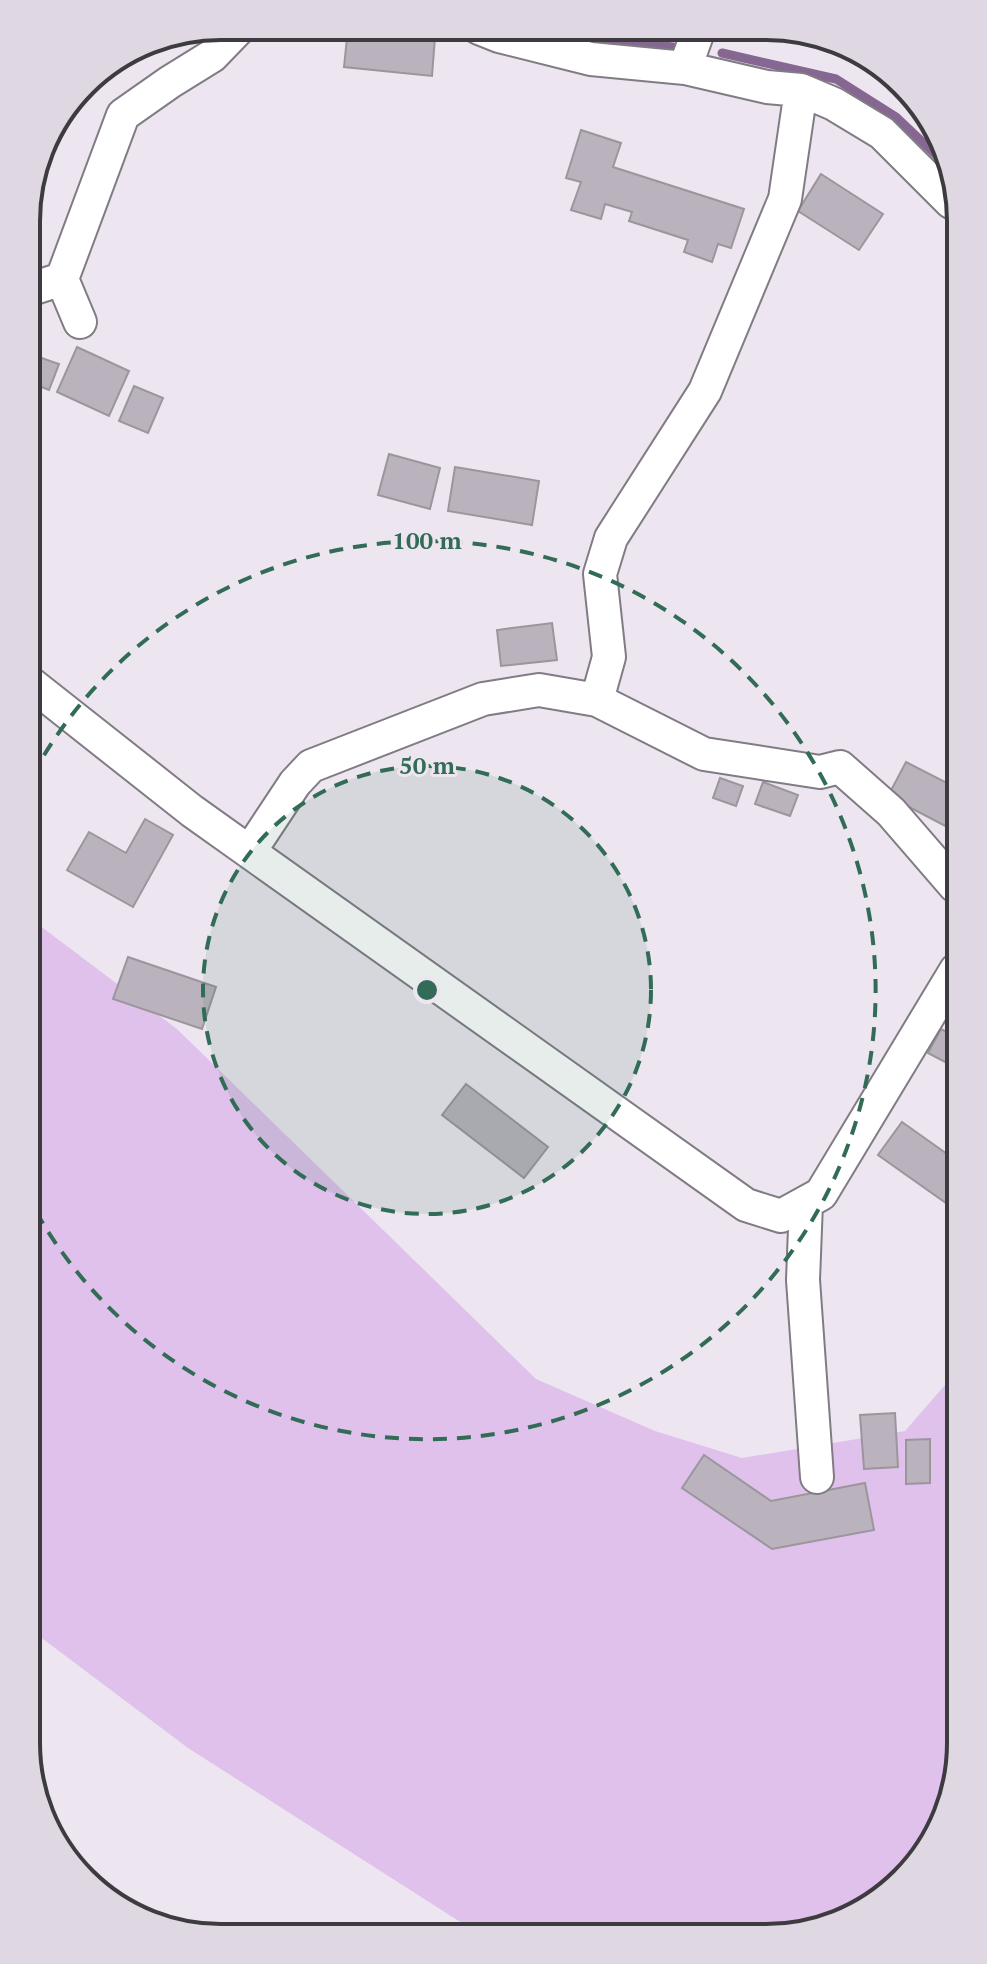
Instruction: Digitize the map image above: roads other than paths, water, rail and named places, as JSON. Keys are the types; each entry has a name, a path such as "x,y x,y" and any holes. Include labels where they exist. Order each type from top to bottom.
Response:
{"street":[{"path":"80,322 62,279 123,115 212,56 227,40"},
{"path":"515,40 591,59 685,68 767,87 801,90 834,104 882,133 945,196"},
{"path":"685,68 695,40"},
{"path":"597,700 609,657 600,574 611,538 705,391 785,199 801,90"},
{"path":"40,286 62,279"},
{"path":"250,851 295,783 311,766 483,699 539,690 597,700 704,754 820,772 840,767 891,812 947,877"},
{"path":"40,691 192,811 746,1205 781,1216 821,1194 947,985"},
{"path":"806,1203 803,1280 817,1477"}],"waterway":[{"path":"614,40 673,47"},
{"path":"722,53 836,79 896,117 932,151"}]}
